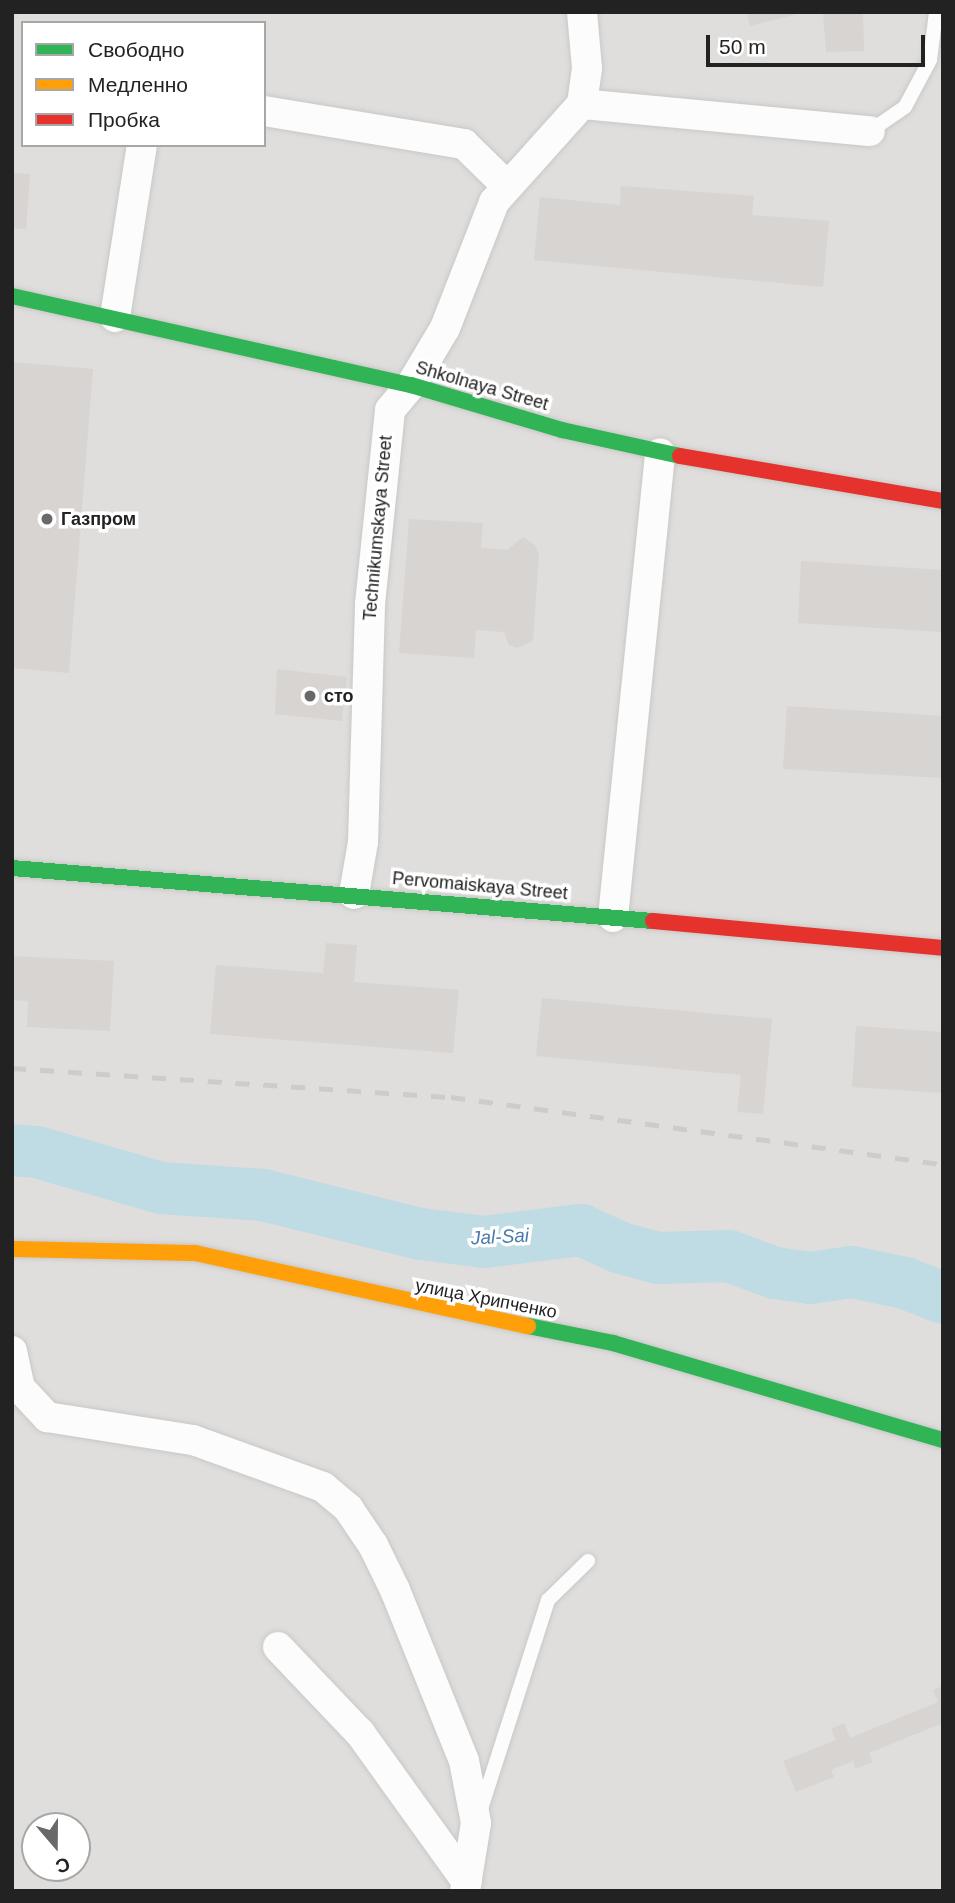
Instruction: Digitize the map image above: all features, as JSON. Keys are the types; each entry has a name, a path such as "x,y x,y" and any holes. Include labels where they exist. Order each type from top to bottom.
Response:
{"street":[{"path":"582,12 587,68 582,104 870,131"},
{"name":"Technikumskaya Street","path":"354,894 363,842 370,604 390,410 411,385 445,328 479,233 506,185 582,104"},
{"path":"266,111 464,144 506,185"},
{"path":"115,317 142,147"},
{"name":"Shkolnaya Street","path":"12,296 411,385 562,430 660,453 943,500"},
{"path":"613,917 660,453"},
{"name":"Pervomaiskaya Street","path":"12,868 354,894 943,948"},
{"name":"улица Хрипченко","path":"12,1249 195,1253 413,1304 613,1343 943,1440"},
{"path":"12,1351 20,1388 47,1417 193,1440 323,1487 348,1508 373,1545 425,1663 464,1761 476,1823 466,1886"},
{"path":"278,1647 360,1733 466,1886"}],"lane":[{"path":"870,131 905,107 930,60 936,12"},
{"path":"476,1823 548,1600 588,1561"}],"shaded area":[{"path":"12,12 943,12 943,1891 12,1891"}],"building":[{"path":"747,12 801,12 801,13 750,26"},
{"path":"823,12 863,12 864,51 826,52"},
{"path":"12,173 30,174 26,229 12,228"},
{"path":"621,186 754,196 752,215 829,221 823,287 534,260 540,197 620,205"},
{"name":"Газпром","path":"12,362 93,369 69,673 12,668"},
{"path":"409,519 483,523 481,548 507,550 523,537 535,545 539,554 533,641 517,648 509,645 504,632 476,630 474,658 399,653"},
{"path":"801,561 943,570 943,632 798,623"},
{"name":"сто","path":"277,669 347,677 342,721 275,714"},
{"path":"787,706 943,716 943,778 783,769"},
{"path":"326,943 357,945 354,982 459,990 453,1053 210,1034 216,965 323,973"},
{"path":"12,956 114,961 110,1031 27,1027 28,1001 12,1000"},
{"path":"542,998 772,1019 763,1114 737,1112 741,1075 536,1056"},
{"path":"856,1026 943,1032 943,1093 852,1087"},
{"path":"943,1686 943,1723 869,1753 873,1762 855,1769 853,1761 831,1770 834,1777 796,1792 783,1761 836,1740 831,1729 844,1723 850,1738 938,1702 933,1690"}],"waterway":[{"name":"Jal-Sai","path":"12,1150 37,1152 161,1188 263,1195 421,1234 484,1242 581,1230 621,1248 658,1258 729,1256 775,1273 810,1278 852,1272 905,1283 943,1298"}],"railway":[{"path":"12,1068 451,1097 943,1164"}],"traffic: fast":[{"path":"12,296 411,385 562,430 680,456"},
{"path":"12,868 653,921"},
{"path":"528,1326 613,1343 943,1440"}],"traffic: slow":[{"path":"12,1249 195,1253 528,1326"}],"traffic: jam":[{"path":"680,456 943,501"},
{"path":"653,921 943,948"}],"place":[{"name":"Газпром","path":"47,519"},
{"name":"сто","path":"310,696"}]}
